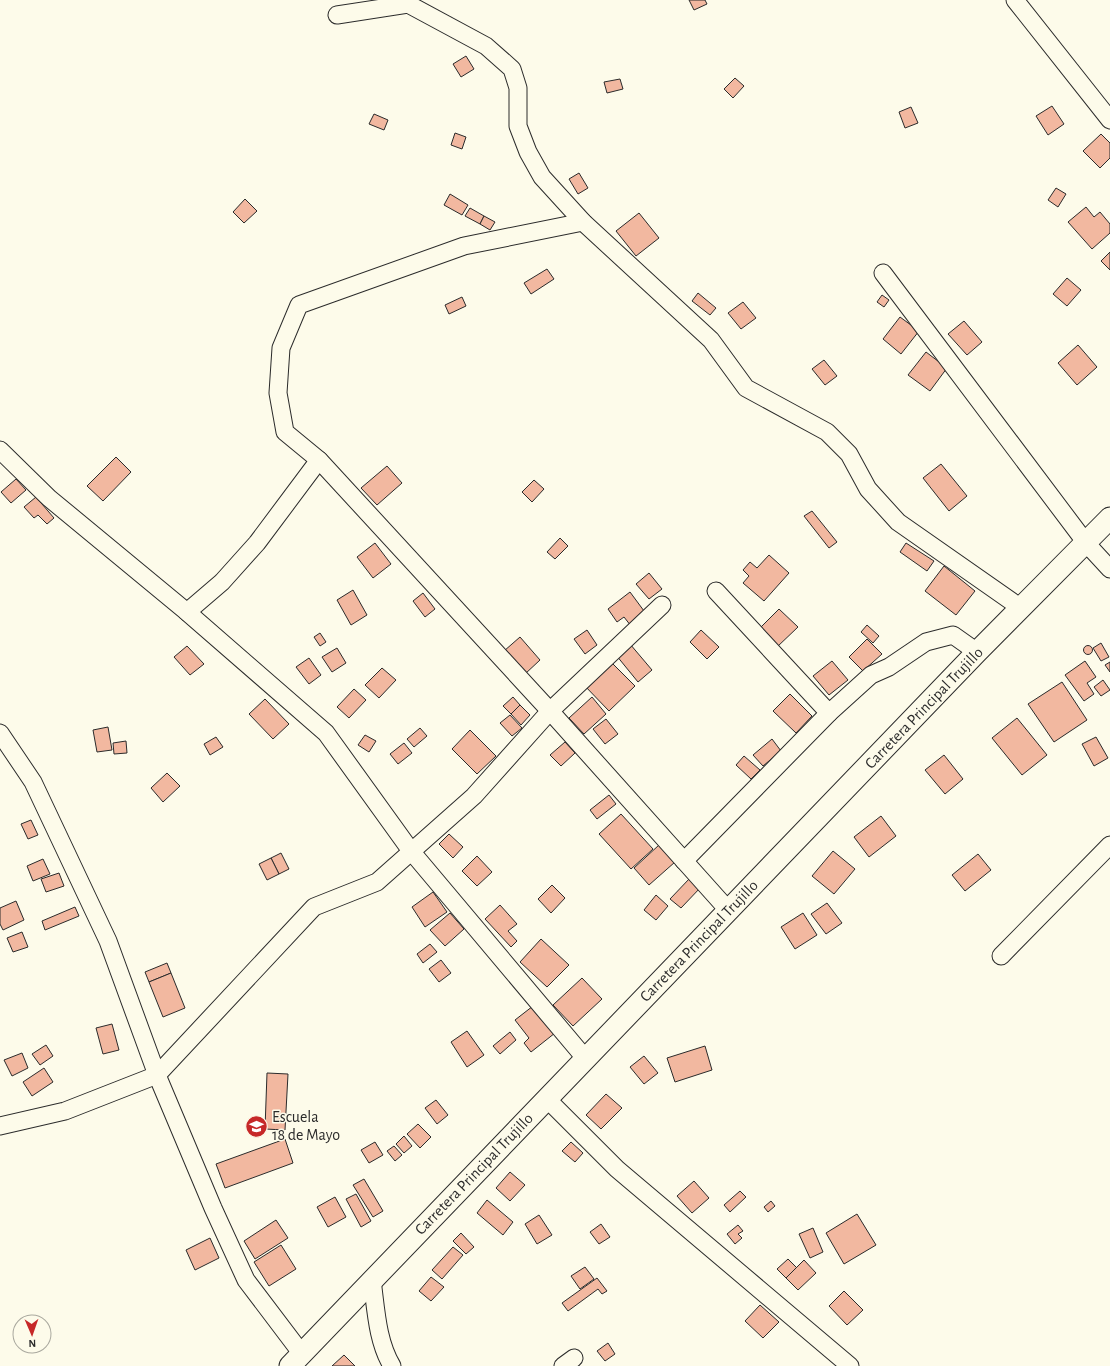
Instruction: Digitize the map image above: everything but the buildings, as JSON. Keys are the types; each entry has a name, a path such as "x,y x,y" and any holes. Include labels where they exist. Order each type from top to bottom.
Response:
{"main road":[{"name":"Carretera Principal Trujillo","path":"296,1360 977,652 1110,518"}],"street":[{"path":"1014,0 1110,120"},
{"path":"337,15 408,4 486,46 512,69 518,88 518,126 528,152 542,177 583,222 711,340 746,388 827,432 849,454 868,488 898,522 1021,608"},
{"path":"583,222 464,246 299,305 280,348 278,393 285,432 319,460 550,711 729,911"},
{"path":"883,273 1086,543 1110,569"},
{"path":"0,450 49,498 188,612 326,733 411,851 585,1058"},
{"path":"188,612 222,582 257,543 319,460"},
{"path":"716,591 828,713"},
{"path":"0,1126 65,1111 157,1075 314,907 377,882 474,796 550,711 662,605"},
{"path":"684,861 828,713 871,675 888,667 926,642 953,635 977,652"},
{"path":"0,733 33,782 108,941 157,1075 213,1208 246,1280 296,1360"},
{"path":"1001,956 1110,845"},
{"path":"547,1099 617,1169 850,1366"},
{"path":"372,1280 379,1330 385,1354 392,1366"}],"place":[{"name":"Escuela 18 de Mayo","path":"257,1126"}]}
